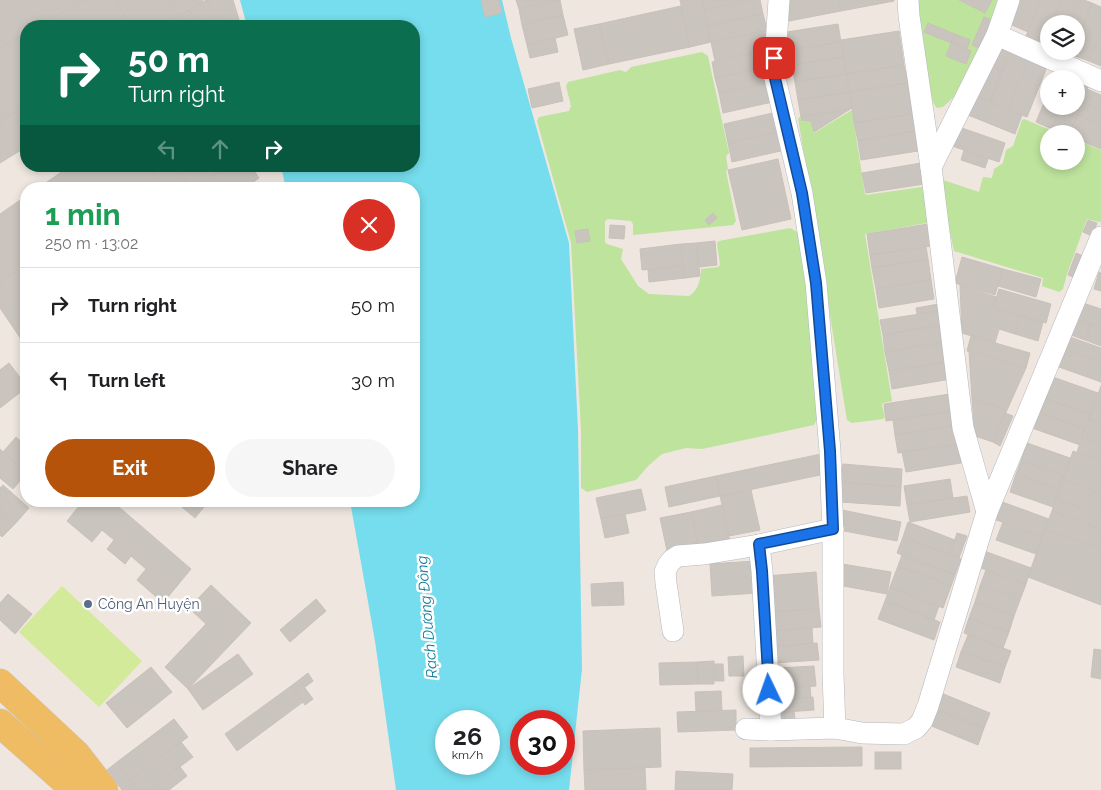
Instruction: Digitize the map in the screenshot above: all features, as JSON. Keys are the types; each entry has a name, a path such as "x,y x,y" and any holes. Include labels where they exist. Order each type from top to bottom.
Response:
{"main road":[{"path":"0,684 76,754 72,777"},
{"path":"0,723 72,777 104,790"}],"street":[{"path":"779,0 774,74 802,193 816,283 830,451 833,529 835,728"},
{"path":"908,0 908,16 931,167 963,428 987,512"},
{"path":"931,167 997,35 1009,0"},
{"path":"997,35 1101,81"},
{"path":"746,729 835,728 862,733 904,734 916,728 922,721 987,512 1101,237"},
{"path":"673,631 665,572 672,560 678,556 704,554 833,529"},
{"path":"759,544 772,730"}],"green space":[{"path":"917,0 1000,0 995,17 954,97 943,107 937,108 930,93"},
{"path":"702,52 708,56 729,153 726,156 728,169 726,171 736,221 733,225 633,235 633,224 631,221 608,219 605,221 605,242 623,249 621,259 638,286 649,294 689,296 695,291 701,269 718,267 720,265 717,243 719,241 790,228 801,234 821,411 814,425 702,449 686,448 662,454 636,480 587,492 581,488 581,430 571,243 537,121 539,117 569,111 571,106 566,86 568,82 620,70 626,72 631,67"},
{"path":"852,110 865,194 922,187 924,189 929,222 865,234 892,401 882,405 885,417 883,419 852,423 847,420 798,118 800,117 803,122 811,121 814,133"},
{"path":"1024,119 1040,126 1040,170 1085,170 1085,144 1101,150 1101,221 1087,219 1063,289 1059,292 1042,286 1043,278 954,251 941,189 943,180 979,192 983,177 992,178 994,169 1003,163 1006,150 1013,146"},
{"path":"62,586 142,661 99,707 19,632"}],"water":[{"name":"Rạch Dương Đông","path":"240,0 502,0 569,243 578,430 582,669 575,734 575,710 510,710 510,775 571,775 569,790 396,790 375,641 351,507 420,507 420,182 284,182 282,172 420,172 420,20 245,20"}],"building":[{"path":"0,0 83,0 48,20 20,20 20,36 0,48"},
{"path":"83,0 116,0 128,20 48,20"},
{"path":"116,0 168,0 178,16 171,20 128,20"},
{"path":"168,0 202,0 203,2 178,16"},
{"path":"206,0 233,0 239,20 218,20"},
{"path":"206,0 218,20 195,20 189,10"},
{"path":"481,0 499,0 502,13 485,17"},
{"path":"516,0 560,0 519,9"},
{"path":"560,0 563,15 522,25 519,9"},
{"path":"680,0 702,0 711,42 690,47"},
{"path":"702,0 749,0 704,10"},
{"path":"749,0 760,0 763,14 707,26 704,10"},
{"path":"785,0 839,0 841,11 789,21"},
{"path":"839,0 894,0 894,1 841,11"},
{"path":"959,0 992,0 985,13"},
{"path":"1014,0 1041,0 1028,32 1005,22"},
{"path":"1041,0 1061,0 1055,15 1040,15 1040,41 1026,36"},
{"path":"1061,0 1079,0 1073,15 1055,15"},
{"path":"1079,0 1092,3 1085,20 1085,15 1073,15"},
{"path":"1092,3 1101,7 1101,30 1089,61 1085,60 1085,20"},
{"path":"681,6 690,47 609,64 599,24"},
{"path":"189,10 195,20 172,20"},
{"path":"763,14 767,30 711,42 707,26"},
{"path":"563,15 568,35 527,45 522,25"},
{"path":"984,17 992,20 980,48 972,45"},
{"path":"928,23 955,34 951,43 924,32"},
{"path":"599,24 609,64 583,70 574,29"},
{"path":"838,24 841,42 790,50 787,32"},
{"path":"767,30 771,49 715,61 711,42"},
{"path":"1101,30 1101,66 1089,61"},
{"path":"899,31 904,65 846,74 841,40"},
{"path":"955,34 970,40 967,49 951,43"},
{"path":"20,36 20,109 0,121 0,48"},
{"path":"555,38 558,52 530,58 527,45"},
{"path":"841,42 844,57 792,65 790,50"},
{"path":"951,43 971,51 966,64 946,56"},
{"path":"996,46 1010,52 1002,71 988,65"},
{"path":"766,50 769,66 715,78 712,62"},
{"path":"1010,52 1029,59 1008,110 990,102"},
{"path":"844,57 846,74 795,82 792,65"},
{"path":"1029,59 1047,67 1046,70 1040,70 1040,84 1027,117 1008,110"},
{"path":"904,65 908,83 850,92 846,74"},
{"path":"988,65 1002,71 990,102 976,96"},
{"path":"769,66 773,81 719,93 715,78"},
{"path":"846,74 850,92 798,100 795,82"},
{"path":"773,81 777,101 723,113 719,93"},
{"path":"559,82 563,101 532,108 528,89"},
{"path":"1085,82 1089,84 1085,96"},
{"path":"908,83 912,114 854,123 850,92"},
{"path":"1087,89 1101,95 1101,110 1085,103"},
{"path":"850,92 852,108 801,117 798,100"},
{"path":"976,96 1022,115 1015,134 968,115"},
{"path":"1085,103 1101,110 1101,125 1077,115 1085,115"},
{"path":"852,108 814,132 811,121 802,121 801,117"},
{"path":"20,109 20,121 15,112"},
{"path":"15,112 20,121 20,151 0,163 0,121"},
{"path":"777,112 781,131 728,143 724,124"},
{"path":"1040,112 1040,115 1057,115 1054,125 1043,125 1036,122"},
{"path":"912,114 915,131 858,141 854,123"},
{"path":"1057,115 1077,115 1073,125 1054,125"},
{"path":"1077,115 1101,125 1101,149 1085,143 1085,125 1073,125"},
{"path":"959,127 1005,143 999,162 952,146"},
{"path":"781,131 785,150 732,162 728,143"},
{"path":"915,131 918,151 861,160 858,141"},
{"path":"964,150 988,159 985,168 961,160"},
{"path":"778,159 791,219 742,230 728,170"},
{"path":"921,163 924,184 866,193 862,173"},
{"path":"61,172 152,172 155,178 149,182 47,182"},
{"path":"152,172 180,172 186,182 158,182"},
{"path":"180,172 219,172 204,182 186,182"},
{"path":"219,172 255,172 259,178 254,182 204,182"},
{"path":"155,178 158,182 149,182"},
{"path":"20,200 20,269 0,282 0,214"},
{"path":"713,213 717,218 709,225 705,220"},
{"path":"1088,220 1097,223 1092,236 1083,232"},
{"path":"928,224 931,246 870,255 867,234"},
{"path":"610,225 625,226 624,239 609,238"},
{"path":"588,229 590,241 577,243 575,231"},
{"path":"715,241 717,265 699,267 696,243"},
{"path":"696,243 700,276 685,278 681,244"},
{"path":"681,244 683,266 642,270 640,249"},
{"path":"926,247 928,259 872,268 870,255"},
{"path":"1076,253 1083,256 1076,278 1068,275"},
{"path":"962,257 1003,269 995,295 955,283"},
{"path":"928,259 931,280 876,289 872,268"},
{"path":"683,266 685,278 649,282 648,270"},
{"path":"20,269 20,338 0,308 0,282"},
{"path":"1003,269 1041,279 1036,297 998,286"},
{"path":"1099,272 1101,273 1101,291 1094,289"},
{"path":"931,280 934,299 879,308 876,289"},
{"path":"960,285 996,297 993,308 1021,316 1015,334 999,329 995,343 962,333"},
{"path":"999,289 1051,304 1046,323 993,308"},
{"path":"1083,303 1101,309 1101,328 1077,319"},
{"path":"939,304 940,311 917,314 916,308"},
{"path":"940,311 942,325 883,335 880,320"},
{"path":"1021,316 1043,322 1038,341 1015,334"},
{"path":"1077,319 1091,324 1085,340 1071,335"},
{"path":"1091,324 1101,328 1101,346 1085,340"},
{"path":"942,325 945,342 885,352 883,335"},
{"path":"971,336 1030,353 1026,368 967,351"},
{"path":"1070,337 1101,348 1101,362 1066,350"},
{"path":"945,342 948,362 889,371 885,352"},
{"path":"1066,350 1101,362 1101,382 1059,367"},
{"path":"969,351 1026,368 1007,410 972,399"},
{"path":"948,362 951,379 892,389 889,371"},
{"path":"9,363 20,377 20,393 0,408 0,370"},
{"path":"1050,376 1098,393 1091,415 1042,397"},
{"path":"1101,386 1101,405 1095,403"},
{"path":"950,394 953,411 886,421 884,404"},
{"path":"1042,397 1091,415 1085,429 1037,412"},
{"path":"972,399 1007,410 993,442 975,436"},
{"path":"1095,403 1101,405 1101,424 1089,419"},
{"path":"953,411 955,425 895,435 893,420"},
{"path":"1037,412 1085,429 1080,445 1032,428"},
{"path":"1005,413 1013,416 1000,446 993,442"},
{"path":"1089,419 1101,424 1101,444 1082,437"},
{"path":"955,425 958,444 898,453 895,435"},
{"path":"16,437 20,441 20,467 3,452"},
{"path":"1082,437 1101,444 1101,461 1077,452"},
{"path":"1027,443 1070,458 1064,476 1021,461"},
{"path":"958,444 961,463 906,472 902,452"},
{"path":"0,449 20,467 20,481 13,489 0,478"},
{"path":"1073,451 1101,461 1101,494 1063,480"},
{"path":"821,454 825,474 720,496 716,476"},
{"path":"1021,461 1064,476 1059,490 1016,474"},
{"path":"843,464 902,469 901,487 841,482"},
{"path":"1016,474 1059,490 1053,507 1010,492"},
{"path":"716,476 720,496 669,507 665,487"},
{"path":"950,479 953,498 907,505 904,486"},
{"path":"1063,480 1101,494 1101,515 1056,499"},
{"path":"841,482 901,487 900,506 840,502"},
{"path":"3,485 20,500 20,507 29,508 15,524 0,511 0,488"},
{"path":"641,489 646,510 601,519 596,498"},
{"path":"751,490 760,530 729,536 720,496"},
{"path":"967,496 970,512 910,522 907,505"},
{"path":"1056,499 1101,515 1101,529 1052,511"},
{"path":"997,500 1049,519 1043,537 991,518"},
{"path":"722,505 730,542 699,548 691,512"},
{"path":"78,507 119,507 191,569 163,603 137,580 146,569 131,556 125,564 107,549 114,540 102,530 92,542 67,521"},
{"path":"182,507 204,507 195,518"},
{"path":"842,510 901,522 897,541 839,530"},
{"path":"0,511 15,524 2,537 0,535"},
{"path":"1052,511 1101,529 1101,549 1045,529"},
{"path":"691,512 699,548 668,555 660,518"},
{"path":"625,514 629,533 605,538 601,519"},
{"path":"908,522 955,540 950,555 903,537"},
{"path":"1003,522 1043,537 1036,554 996,540"},
{"path":"1045,529 1101,549 1101,605 1028,577"},
{"path":"957,533 967,536 959,558 950,555"},
{"path":"903,537 961,559 955,575 897,553"},
{"path":"984,551 1031,568 1026,584 978,567"},
{"path":"902,555 955,575 951,586 898,566"},
{"path":"755,561 758,593 712,596 710,564"},
{"path":"842,564 891,572 887,594 838,585"},
{"path":"898,566 951,586 943,608 890,587"},
{"path":"986,570 1026,584 1020,600 980,586"},
{"path":"816,572 819,609 769,612 766,576"},
{"path":"623,582 624,605 592,606 591,584"},
{"path":"211,585 251,623 188,689 165,667 206,624 189,608"},
{"path":"980,586 1020,600 1014,616 975,602"},
{"path":"890,587 939,606 934,620 885,601"},
{"path":"8,594 32,614 15,634 0,620 0,603"},
{"path":"316,599 326,611 290,642 280,630"},
{"path":"885,601 940,622 934,640 878,619"},
{"path":"975,602 1014,616 1009,632 969,618"},
{"path":"819,609 821,627 770,631 769,612"},
{"path":"969,618 1009,632 1003,648 964,633"},
{"path":"812,628 813,643 772,647 770,631"},
{"path":"968,635 1011,651 1005,667 961,652"},
{"path":"817,643 819,660 773,663 772,647"},
{"path":"1094,649 1101,650 1101,679 1091,677"},
{"path":"961,652 1005,667 1000,683 956,667"},
{"path":"238,654 253,674 203,710 188,689"},
{"path":"743,656 744,676 729,676 728,657"},
{"path":"714,661 714,684 698,684 697,662"},
{"path":"697,662 698,684 660,685 659,663"},
{"path":"714,664 723,664 724,681 715,681"},
{"path":"814,666 816,686 780,689 778,668"},
{"path":"151,667 172,692 127,728 106,703"},
{"path":"308,673 313,681 305,687 299,680"},
{"path":"299,680 313,699 305,705 291,686"},
{"path":"291,686 303,702 237,751 225,734"},
{"path":"810,686 811,698 784,700 783,688"},
{"path":"721,691 722,710 696,712 695,692"},
{"path":"941,693 990,713 984,728 935,709"},
{"path":"773,697 784,697 786,727 775,728"},
{"path":"813,697 814,710 785,712 784,700"},
{"path":"935,709 984,728 978,745 929,725"},
{"path":"736,710 736,730 678,732 677,712"},
{"path":"794,711 796,727 786,727 785,712"},
{"path":"174,719 188,737 130,780 117,762"},
{"path":"660,728 661,767 584,770 583,731"},
{"path":"181,742 193,757 149,790 138,790 130,780"},
{"path":"862,747 862,766 750,767 750,748"},
{"path":"875,752 901,752 901,769 875,769"},
{"path":"117,762 138,790 122,790 107,770"},
{"path":"180,767 187,776 169,790 149,790"},
{"path":"645,768 646,790 585,790 584,770"},
{"path":"676,771 733,774 732,790 675,790"}],"place":[{"name":"Công An Huyện","path":"88,604"}],"route":[{"path":"769,690 759,544 833,529 830,451 816,283 802,193 774,74 774,58"}]}
